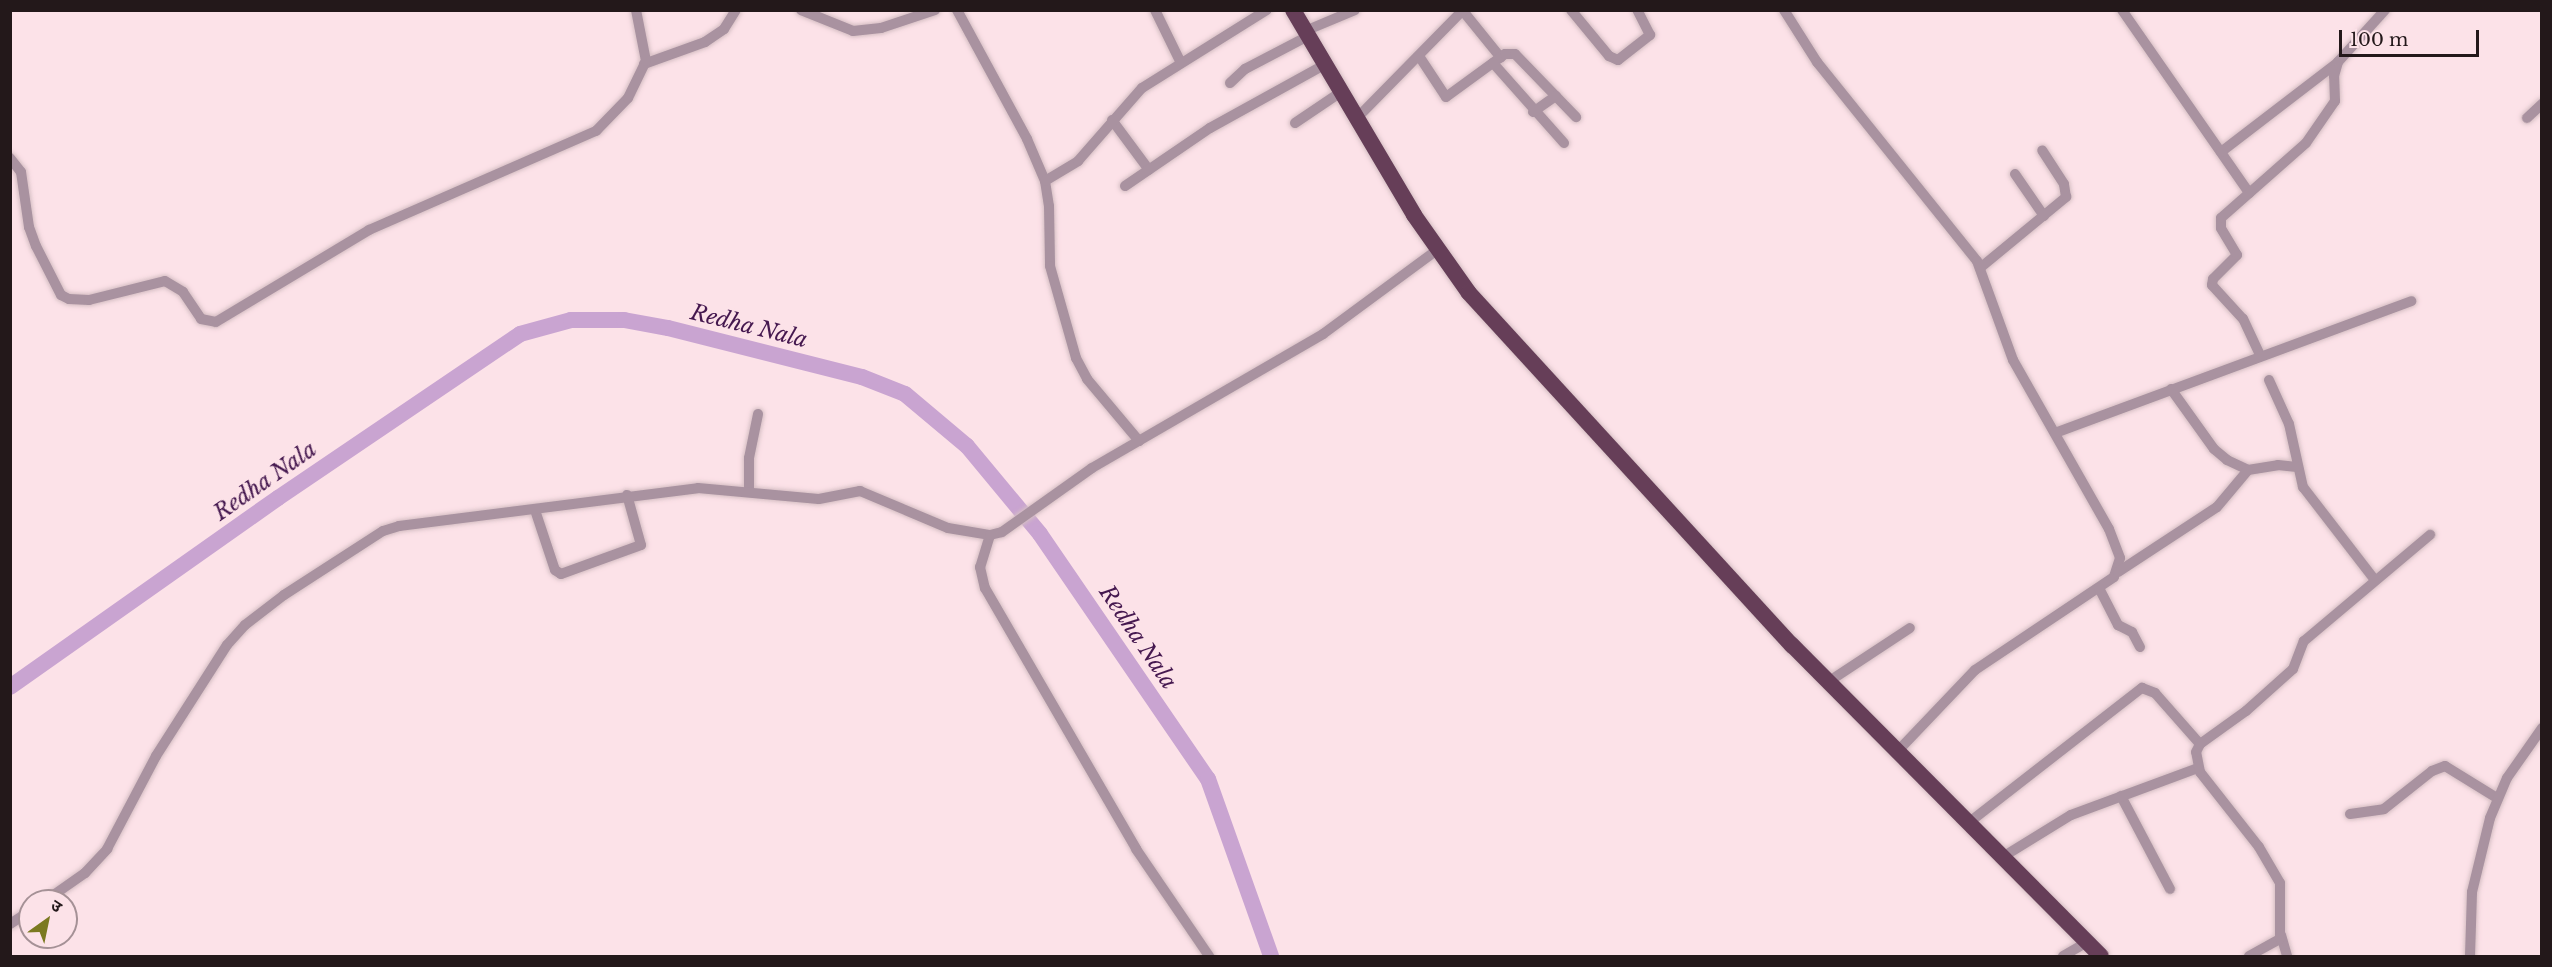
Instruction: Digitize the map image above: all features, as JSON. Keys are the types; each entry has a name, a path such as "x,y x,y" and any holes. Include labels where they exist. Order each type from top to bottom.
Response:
{"highway":[{"path":"1293,10 1437,250 1469,293 1543,376 1828,682 1896,753 2102,957"}],"street":[{"path":"10,158 21,172 29,227 36,246 61,295 69,299 89,300 165,281 183,292 201,319 216,322 369,230 596,131 628,98 644,64 645,45 636,10"},
{"path":"644,64 715,36 736,10"},
{"path":"801,10 853,31 881,28 935,10"},
{"path":"957,10 1027,139 1045,181 1049,206 1050,266 1076,358 1083,374 1139,441"},
{"path":"1155,10 1181,63"},
{"path":"1045,181 1070,168 1142,88 1267,10"},
{"path":"1230,83 1245,69 1307,33 1355,10"},
{"path":"1571,10 1609,56 1618,60 1650,34 1640,11"},
{"path":"1784,10 1810,53 1980,268 2013,360 2109,529 2120,558 2118,572"},
{"path":"2122,10 2249,193"},
{"path":"2221,152 2338,62 2385,10"},
{"path":"1357,118 1463,11 1533,112 1564,143"},
{"path":"1419,56 1446,97 1510,53 1521,57 1576,117"},
{"path":"2260,356 2243,319 2212,285 2212,279 2237,255 2221,228 2221,218 2306,143 2336,101 2334,76 2338,62"},
{"path":"1125,186 1218,123 1326,64"},
{"path":"1295,123 1341,92"},
{"path":"1533,112 1556,96"},
{"path":"2527,118 2541,104"},
{"path":"1112,120 1149,170"},
{"path":"1980,268 2044,216 2067,193 2042,150"},
{"path":"2015,174 2044,216"},
{"path":"62,889 85,873 107,849 156,756 233,638 262,610 383,531 399,526 535,510 627,495 698,488 819,499 860,492 948,528 990,535 1018,520 1139,441 1323,334 1437,250"},
{"path":"2055,433 2411,301"},
{"path":"2269,380 2289,424 2303,487 2374,579"},
{"path":"2171,389 2214,449 2248,470"},
{"path":"749,492 749,458 758,414"},
{"path":"1896,753 1975,670 2217,507 2248,470 2278,465 2297,467"},
{"path":"535,510 555,570 561,574 641,545 627,495"},
{"path":"990,535 980,567 985,588 1136,849 1209,957"},
{"path":"2287,957 2282,935 2281,894 2276,874 2198,768 2194,756 2200,744 2283,679 2295,665 2296,651 2304,641 2374,579 2430,535"},
{"path":"2099,588 2118,626 2132,632 2140,647"},
{"path":"1828,682 1910,628"},
{"path":"1967,824 2142,688 2155,693 2200,744"},
{"path":"2470,957 2476,868 2497,798 2541,728"},
{"path":"2350,814 2384,809 2432,771 2445,766 2461,772 2497,798"},
{"path":"2001,858 2071,815 2198,768"},
{"path":"2121,796 2170,889"},
{"path":"2249,957 2278,943 2282,935"},
{"path":"2063,957 2087,942"}],"waterway":[{"name":"Redha Nala","path":"10,687 278,498 520,334 571,320 624,320 668,328 862,377 905,394 967,446 1040,534 1208,779 1271,956"}]}
